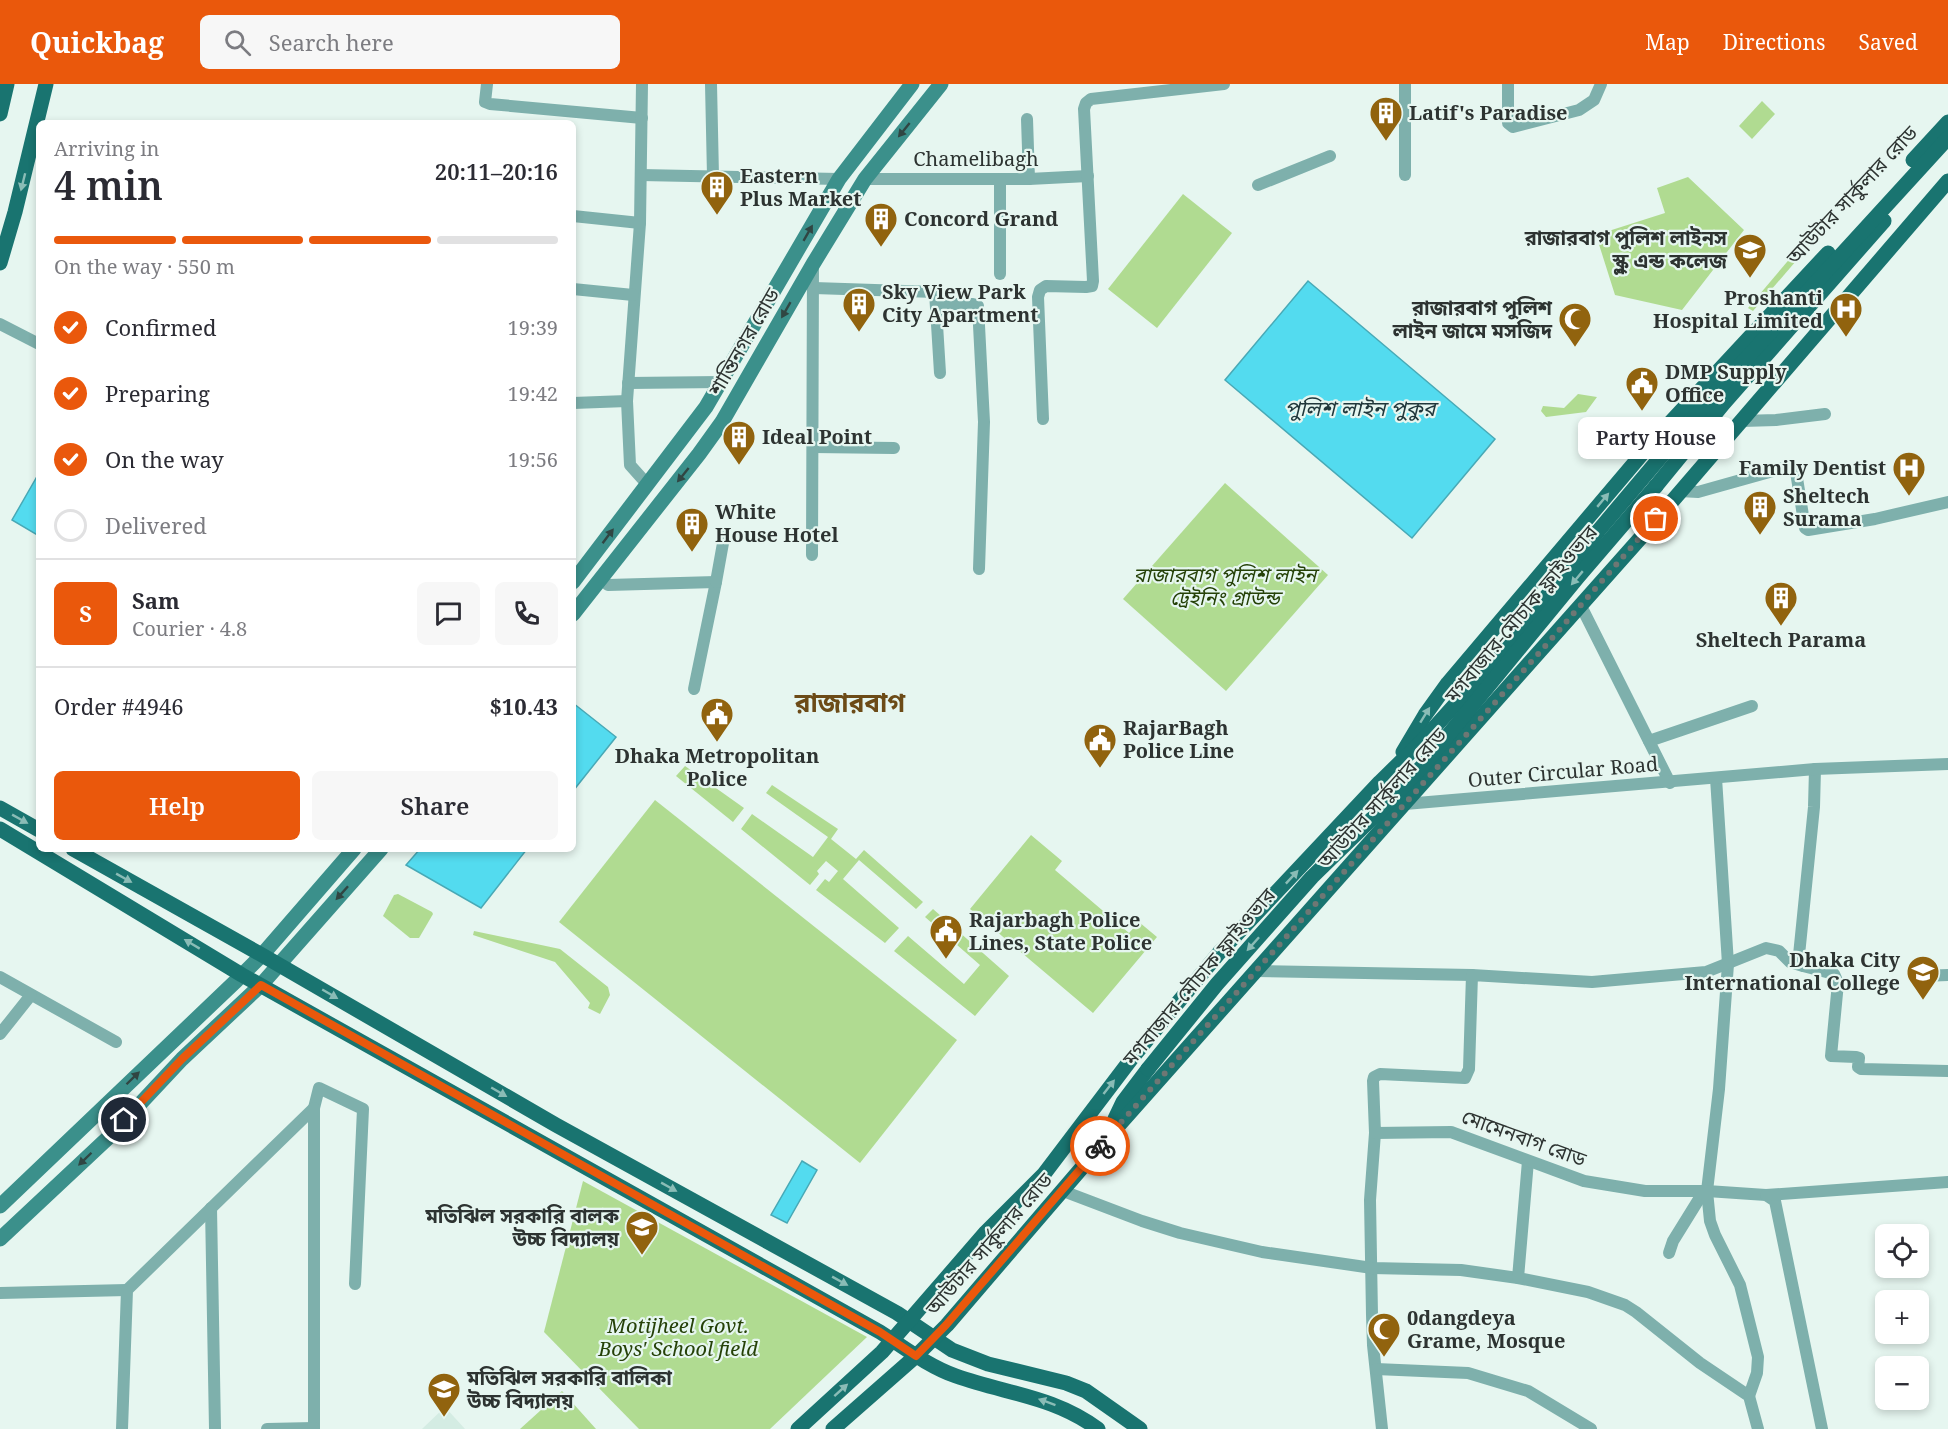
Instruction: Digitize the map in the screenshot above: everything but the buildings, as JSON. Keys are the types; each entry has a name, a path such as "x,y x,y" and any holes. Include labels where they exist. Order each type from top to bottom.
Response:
{"main road":[{"path":"0,114 6,84"},
{"path":"39,120 46,84"},
{"name":"শান্তিনগর রোড","path":"576,578 706,407 839,179 912,84"},
{"name":"শান্তিনগর রোড","path":"576,610 722,422 865,179 941,84"},
{"name":"আউটার সার্কুলার রোড","path":"1396,766 1425,715 1448,683 1645,450 1948,122"},
{"name":"মগবাজার-মৌচাক ফ্লাইওভার","path":"1380,782 1424,739 1512,640 1599,530 1713,395 1948,138"},
{"path":"0,263 36,139"},
{"name":"মগবাজার-মৌচাক ফ্লাইওভার","path":"1110,1135 1113,1120 1124,1102 1217,984 1312,877 1388,803 1426,762 1724,403 1948,149"},
{"path":"1695,474 1704,451 1716,435 1948,171"},
{"name":"আউটার সার্কুলার রোড","path":"833,1429 933,1339 1110,1135 1581,606 1948,181"},
{"path":"1380,782 1405,804"},
{"name":"আউটার সার্কুলার রোড","path":"798,1429 893,1340 986,1232 1044,1174 1125,1067 1220,953 1380,782"},
{"path":"0,808 36,828"},
{"path":"0,829 36,851"},
{"path":"38,852 242,975 433,1080 893,1340 937,1369 1046,1401 1071,1412 1098,1429"},
{"path":"79,852 556,1125 910,1321 933,1339 968,1358 1066,1383 1086,1391 1140,1429"},
{"path":"0,1206 262,955 351,852"},
{"path":"0,1239 110,1136 182,1059 261,985 378,852"}],"street":[{"path":"487,84 485,102 490,104 642,118"},
{"path":"642,84 640,222 627,401 630,465 647,484"},
{"path":"711,84 713,176"},
{"path":"1043,419 1038,297 1040,290 1046,286 1092,286 1093,281 1084,110 1086,103 1091,99 1224,84"},
{"path":"1405,84 1405,175"},
{"path":"1508,84 1508,123 1513,127 1574,113 1594,100 1601,84"},
{"path":"1028,118 1029,179"},
{"path":"1258,185 1330,156"},
{"path":"641,175 839,179"},
{"name":"Chamelibagh","path":"865,179 1029,179 1088,176"},
{"path":"1000,179 1000,274"},
{"path":"576,216 640,222"},
{"path":"812,555 813,264"},
{"path":"814,288 933,290 937,304 940,373"},
{"path":"576,289 633,295"},
{"path":"937,304 978,306 984,422 979,569"},
{"path":"0,324 36,342"},
{"path":"628,383 721,382"},
{"path":"576,403 627,401"},
{"path":"1742,421 1776,420 1825,414"},
{"path":"813,447 894,448"},
{"path":"1680,491 1698,492 1787,467 1793,468 1796,472 1805,528 1809,530 1875,519 1948,502"},
{"path":"694,689 725,532"},
{"path":"601,579 608,585 716,582"},
{"name":"Outer Circular Road","path":"1405,804 1670,783 1581,606"},
{"path":"1649,741 1752,706"},
{"path":"1670,783 1815,769 1948,764"},
{"path":"1803,966 1799,955 1814,807 1815,769"},
{"path":"1716,778 1728,964 1720,1078 1706,1191 1710,1221 1740,1285 1758,1357 1757,1373 1749,1396 1758,1429"},
{"path":"1256,971 1472,975 1592,982 1706,972 1766,948 1779,951 1790,962 1834,974 1838,983 1831,1056 1859,1058 1858,1067 1861,1069 1948,1071"},
{"name":"মোমেনবাগ রোড","path":"1472,975 1468,1074 1465,1078 1380,1074 1374,1077 1375,1133 1451,1132 1584,1181 1646,1191 1706,1191 1766,1195 1948,1182"},
{"path":"1922,976 1948,975"},
{"path":"0,977 116,1042"},
{"path":"0,1034 32,995"},
{"path":"267,1429 314,1429 314,1108 319,1088 363,1109 355,1284"},
{"path":"0,1293 127,1290 314,1108"},
{"path":"1375,1133 1370,1200 1372,1335 1382,1429"},
{"path":"1518,1278 1528,1161"},
{"path":"1063,1191 1180,1233 1262,1252 1372,1268 1451,1270 1518,1278 1588,1292 1625,1305 1653,1324 1700,1363 1749,1396"},
{"path":"1669,1253 1676,1236 1706,1191"},
{"path":"1766,1195 1775,1202 1822,1429"},
{"path":"211,1208 215,1429"},
{"path":"122,1429 127,1290"},
{"path":"1376,1369 1468,1373 1528,1391 1590,1429"}],"shaded area":[{"name":"মতিঝিল সরকারি বালিকা উচ্চ বিদ্যালয়","path":"445,1407 465,1429 422,1429"}],"green space":[{"path":"1762,101 1775,114 1752,139 1739,126"},
{"path":"1688,177 1744,230 1682,310 1615,295 1596,235 1665,213 1657,188"},
{"path":"1183,194 1232,233 1157,328 1108,289"},
{"path":"1798,249 1802,254 1753,311 1748,308"},
{"path":"1578,394 1597,397 1586,412 1546,417 1541,411 1543,406 1564,408"},
{"name":"রাজারবাগ পুলিশ লাইন ট্রেইনিং গ্রাউন্ড","path":"1225,483 1328,575 1226,691 1123,599"},
{"path":"685,766 744,808 733,822 676,776"},
{"path":"772,785 838,829 831,839 856,859 864,850 923,902 916,909 859,860 843,879 899,928 885,943 816,890 825,879 829,882 838,871 826,861 817,871 819,874 810,885 741,829 752,814 813,857 828,837 766,793"},
{"path":"655,800 957,1040 860,1163 559,922"},
{"path":"1031,835 1062,861 1055,870 1129,933 1139,922 1157,937 1093,1013 970,909"},
{"path":"398,894 433,914 419,938 410,938 383,916 394,895"},
{"path":"933,909 1009,976 975,1016 894,951 908,936 964,984 980,965 925,917"},
{"path":"474,931 560,949 608,987 610,995 600,1014 588,1008 590,1003 555,962 473,935"},
{"name":"Motijheel Govt. Boys' School field","path":"583,1181 867,1337 770,1429 639,1429 544,1332"},
{"path":"562,1391 596,1429 520,1429"}],"water":[{"name":"পুলিশ লাইন পুকুর","path":"1308,281 1495,439 1412,538 1225,380"},
{"path":"36,478 36,534 12,520"},
{"path":"576,705 616,737 576,787"},
{"path":"417,852 525,852 481,908 406,865"},
{"path":"802,1161 817,1170 787,1223 771,1215"}],"way so far":[{"path":"1100,1146 1656,519"}],"place":[{"name":"Latif's Paradise","path":"1386,142"},
{"name":"Eastern Plus Market","path":"717,216"},
{"name":"Concord Grand","path":"881,248"},
{"name":"রাজারবাগ পুলিশ লাইনস স্কুল এন্ড কলেজ","path":"1750,279"},
{"name":"Sky View Park City Apartment","path":"859,333"},
{"name":"Proshanti Hospital Limited","path":"1846,338"},
{"name":"রাজারবাগ পুলিশ লাইন জামে মসজিদ","path":"1575,348"},
{"name":"DMP Supply Office","path":"1642,412"},
{"name":"Ideal Point","path":"739,466"},
{"name":"Family Dentist","path":"1909,497"},
{"name":"Party House","path":"1656,519"},
{"name":"Sheltech Surama","path":"1760,536"},
{"name":"White House Hotel","path":"692,553"},
{"name":"Sheltech Parama","path":"1781,627"},
{"name":"Dhaka Metropolitan Police","path":"717,743"},
{"name":"RajarBagh Police Line","path":"1100,769"},
{"name":"Rajarbagh Police Lines, State Police","path":"946,960"},
{"name":"Dhaka City International College","path":"1923,1001"},
{"name":"মতিঝিল সরকারি বালক উচ্চ বিদ্যালয়","path":"642,1256"},
{"name":"0dangdeya Grame, Mosque","path":"1384,1358"},
{"name":"মতিঝিল সরকারি বালিকা উচ্চ বিদ্যালয়","path":"444,1418"}],"district":[{"name":"রাজারবাগ","path":"850,703"}],"route":[{"path":"124,1120 182,1059 261,985 880,1332 916,1356 946,1325 1100,1146"}]}
